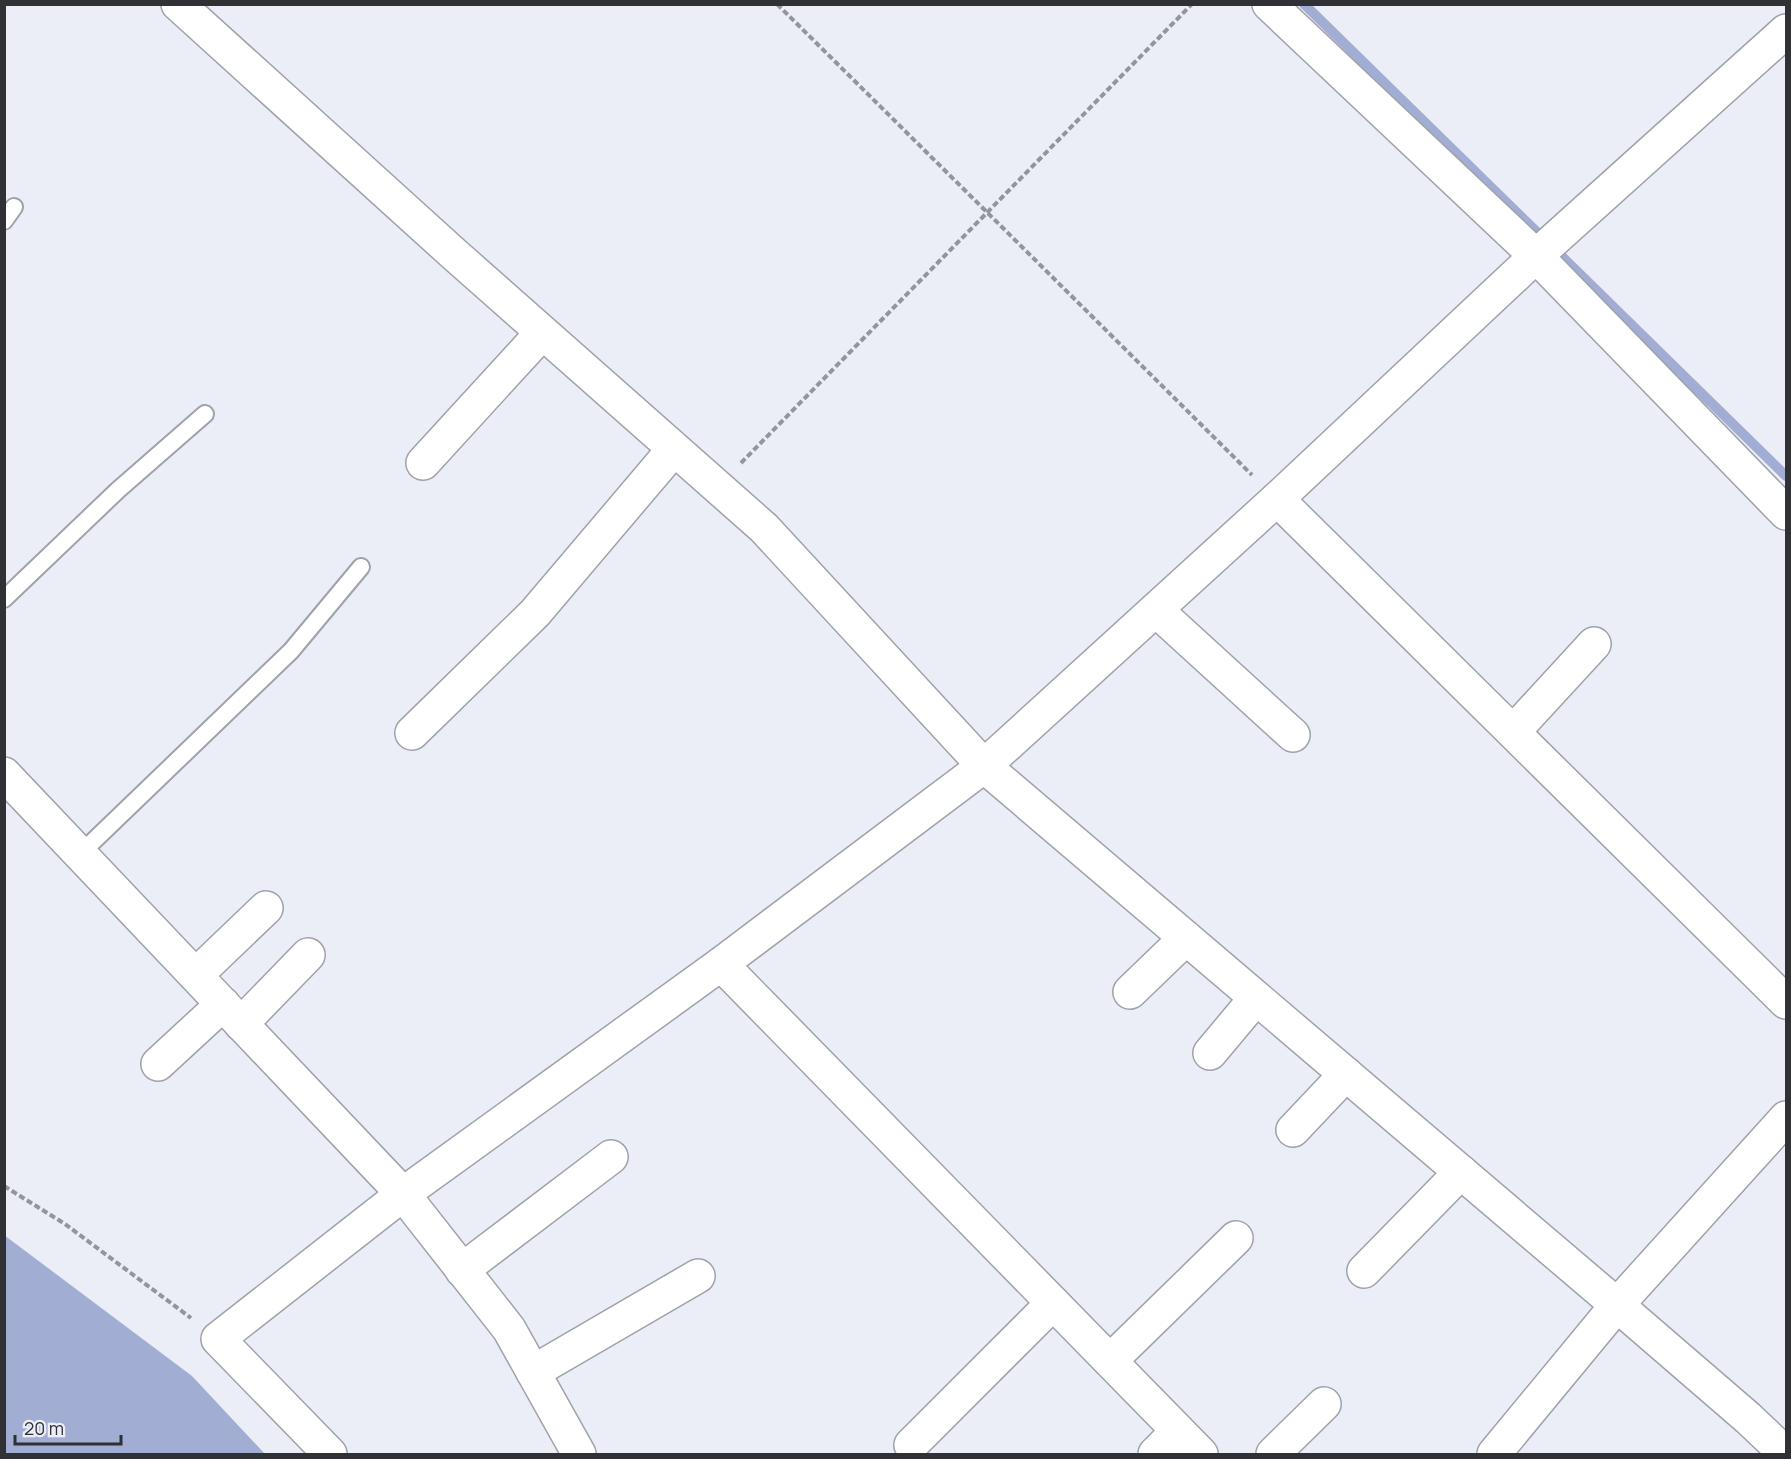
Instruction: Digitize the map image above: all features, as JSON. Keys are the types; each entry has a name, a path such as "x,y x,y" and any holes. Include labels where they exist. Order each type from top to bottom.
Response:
{"street":[{"path":"178,4 542,333 764,528 984,766 1785,1449"},
{"path":"1269,4 1536,256 1786,513"},
{"path":"330,1455 218,1339 404,1194 721,964 984,766 1277,499 1536,256 1786,32"},
{"path":"423,463 542,333"},
{"path":"412,733 535,613 674,448"},
{"path":"1277,499 1786,1002"},
{"path":"1156,610 1293,735"},
{"path":"1513,732 1594,644"},
{"path":"4,774 404,1194 509,1329 579,1455"},
{"path":"196,975 267,908"},
{"path":"1130,992 1186,938"},
{"path":"158,1064 232,1014 308,955"},
{"path":"721,964 1201,1455"},
{"path":"1210,1053 1256,998"},
{"path":"1293,1130 1346,1074"},
{"path":"1494,1455 1617,1305 1786,1118"},
{"path":"462,1270 611,1157"},
{"path":"1364,1271 1461,1172"},
{"path":"1110,1361 1236,1238"},
{"path":"532,1372 698,1276"},
{"path":"911,1445 1053,1304"},
{"path":"1273,1455 1324,1404"},
{"path":"1155,1455 1178,1431"}],"lane":[{"path":"4,221 14,207"},
{"path":"4,599 118,490 205,414"},
{"path":"80,854 291,651 361,567"}],"path":[{"path":"777,4 1277,499"},
{"path":"717,487 1192,4"},
{"path":"4,1186 64,1224 218,1339"}],"water":[{"path":"4,1235 192,1376 265,1454 5,1454"}],"waterway":[{"path":"1304,4 1786,476"}]}
